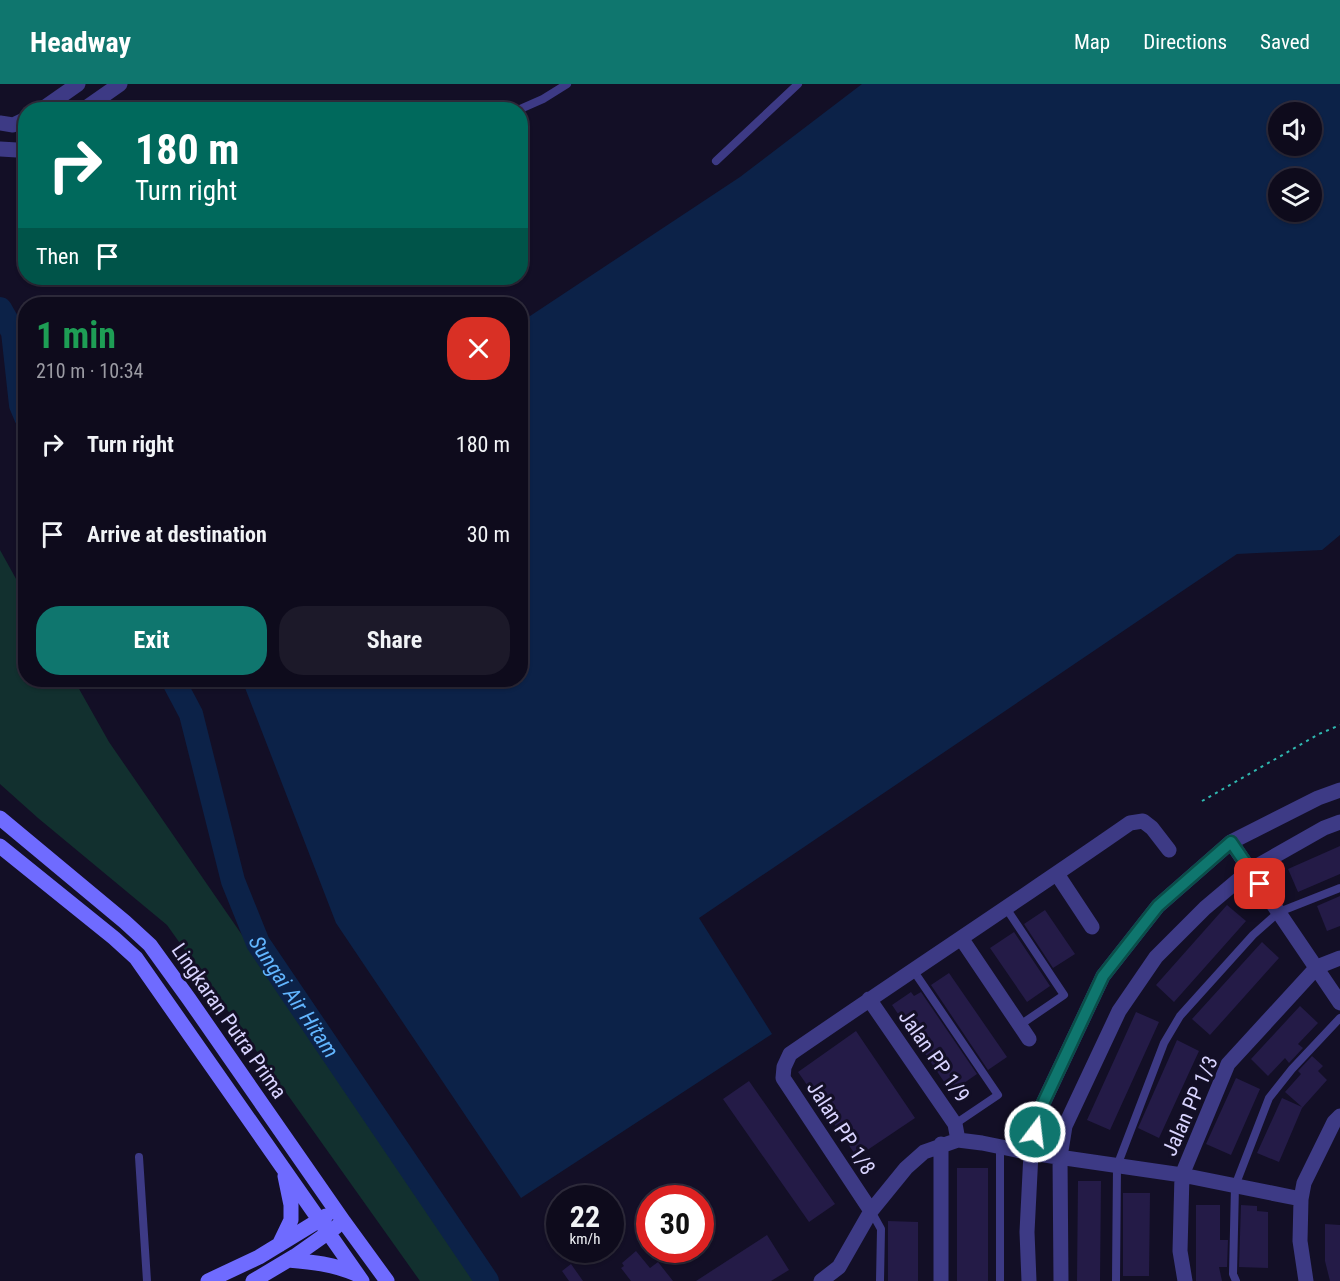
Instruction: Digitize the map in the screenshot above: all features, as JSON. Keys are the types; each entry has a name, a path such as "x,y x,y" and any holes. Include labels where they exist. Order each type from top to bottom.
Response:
{"main road":[{"name":"Lingkaran Putra Prima","path":"0,818 150,945 387,1281"},
{"name":"Lingkaran Putra Prima","path":"0,846 136,958 360,1278"},
{"path":"279,1245 291,1220 291,1205 284,1171"},
{"path":"253,1281 288,1260 324,1227 340,1216"},
{"path":"208,1281 279,1245 324,1227"},
{"path":"288,1260 341,1267 360,1278"}],"street":[{"path":"52,102 78,84"},
{"path":"94,102 120,84"},
{"path":"1,124 13,125 18,123"},
{"path":"0,149 18,150"},
{"path":"1029,1281 1027,1232 1031,1153 1039,1112 1103,976 1158,906 1231,842 1318,798 1340,790"},
{"path":"869,999 1130,823 1143,821 1152,828 1168,850"},
{"path":"1061,1281 1060,1157 1065,1126 1119,1011 1156,957 1205,909 1250,870 1324,828 1340,822"},
{"path":"1231,842 1340,1003"},
{"path":"1057,874 1092,927"},
{"path":"961,938 1029,1039"},
{"name":"Jalan PP 1/3","path":"1185,1281 1180,1251 1182,1175 1228,1064 1317,967 1340,958"},
{"name":"Jalan PP 1/8","path":"869,999 790,1054 784,1067 783,1078 871,1212"},
{"name":"Jalan PP 1/9","path":"869,999 955,1124 958,1140"},
{"path":"1306,1281 1300,1241 1301,1199 1304,1183 1334,1122 1340,1116"},
{"path":"821,1281 839,1267 871,1212 906,1168 924,1152 941,1144 958,1140 1182,1175 1301,1199"},
{"path":"941,1144 941,1281"}],"lane":[{"path":"528,106 567,84"},
{"path":"716,161 798,84"},
{"path":"1116,1281 1117,1166 1164,1043 1180,1016 1254,935 1279,912 1340,888"},
{"path":"1006,908 1064,995 1020,1025"},
{"path":"913,970 998,1095 955,1124"},
{"path":"1236,1281 1233,1274 1235,1186 1269,1098 1292,1069 1340,1018"},
{"path":"1000,1147 1000,1281"},
{"path":"139,1157 147,1281"},
{"path":"871,1212 881,1229 880,1281"}],"path":[{"path":"1202,801 1319,734 1340,725"}],"green space":[{"path":"0,550 18,582 18,687 78,687 109,742 395,1157 475,1281 420,1281 167,925 0,784"}],"water":[{"path":"862,84 1340,84 1340,535 1322,550 1237,554 699,918 772,1034 521,1198 336,923 245,687 528,687 528,317 740,177"}],"building":[{"path":"1340,846 1340,874 1298,892 1288,869"},
{"path":"1340,896 1340,926 1327,931 1317,906"},
{"path":"1227,905 1246,921 1174,1002 1156,985"},
{"path":"1045,910 1075,954 1053,968 1024,924"},
{"path":"1014,932 1050,986 1027,1002 990,948"},
{"path":"1262,942 1279,958 1210,1035 1192,1019"},
{"path":"949,973 1007,1057 988,1070 931,985"},
{"path":"911,992 914,996 921,992 977,1074 951,1092 892,1005"},
{"path":"1300,1006 1318,1023 1298,1044 1303,1048 1289,1063 1285,1058 1268,1076 1251,1059"},
{"path":"1136,1012 1159,1022 1110,1130 1087,1120"},
{"path":"856,1031 915,1118 857,1157 798,1072"},
{"path":"1177,1040 1199,1051 1159,1138 1138,1128"},
{"path":"1312,1056 1323,1066 1318,1071 1327,1080 1302,1108 1279,1162 1257,1153 1282,1098 1302,1107 1285,1092 1301,1074 1298,1071"},
{"path":"1236,1078 1260,1089 1231,1155 1206,1144"},
{"path":"749,1081 835,1204 809,1222 723,1099"},
{"path":"957,1168 988,1168 988,1281 957,1281"},
{"path":"1078,1181 1101,1181 1100,1281 1077,1281"},
{"path":"1123,1193 1150,1193 1149,1276 1123,1276"},
{"path":"1196,1205 1220,1205 1220,1240 1228,1240 1227,1267 1219,1267 1222,1281 1196,1281"},
{"path":"1241,1205 1257,1206 1257,1211 1268,1212 1268,1268 1239,1267"},
{"path":"888,1221 918,1222 918,1281 888,1281"},
{"path":"1325,1224 1340,1225 1340,1281 1330,1281 1325,1261"},
{"path":"767,1235 789,1270 771,1281 696,1281"},
{"path":"636,1251 636,1263 646,1263 650,1268 659,1263 673,1281 631,1281 621,1268 624,1266 622,1263"},
{"path":"571,1264 583,1281 569,1281 562,1271"}],"waterway":[{"name":"Sungai Air Hitam","path":"0,309 13,332 18,378"},
{"name":"Sungai Air Hitam","path":"177,687 191,714 233,881 258,943 487,1281"}],"route":[{"path":"1035,1132 1039,1112 1103,976 1158,906 1231,842 1260,884"}]}
